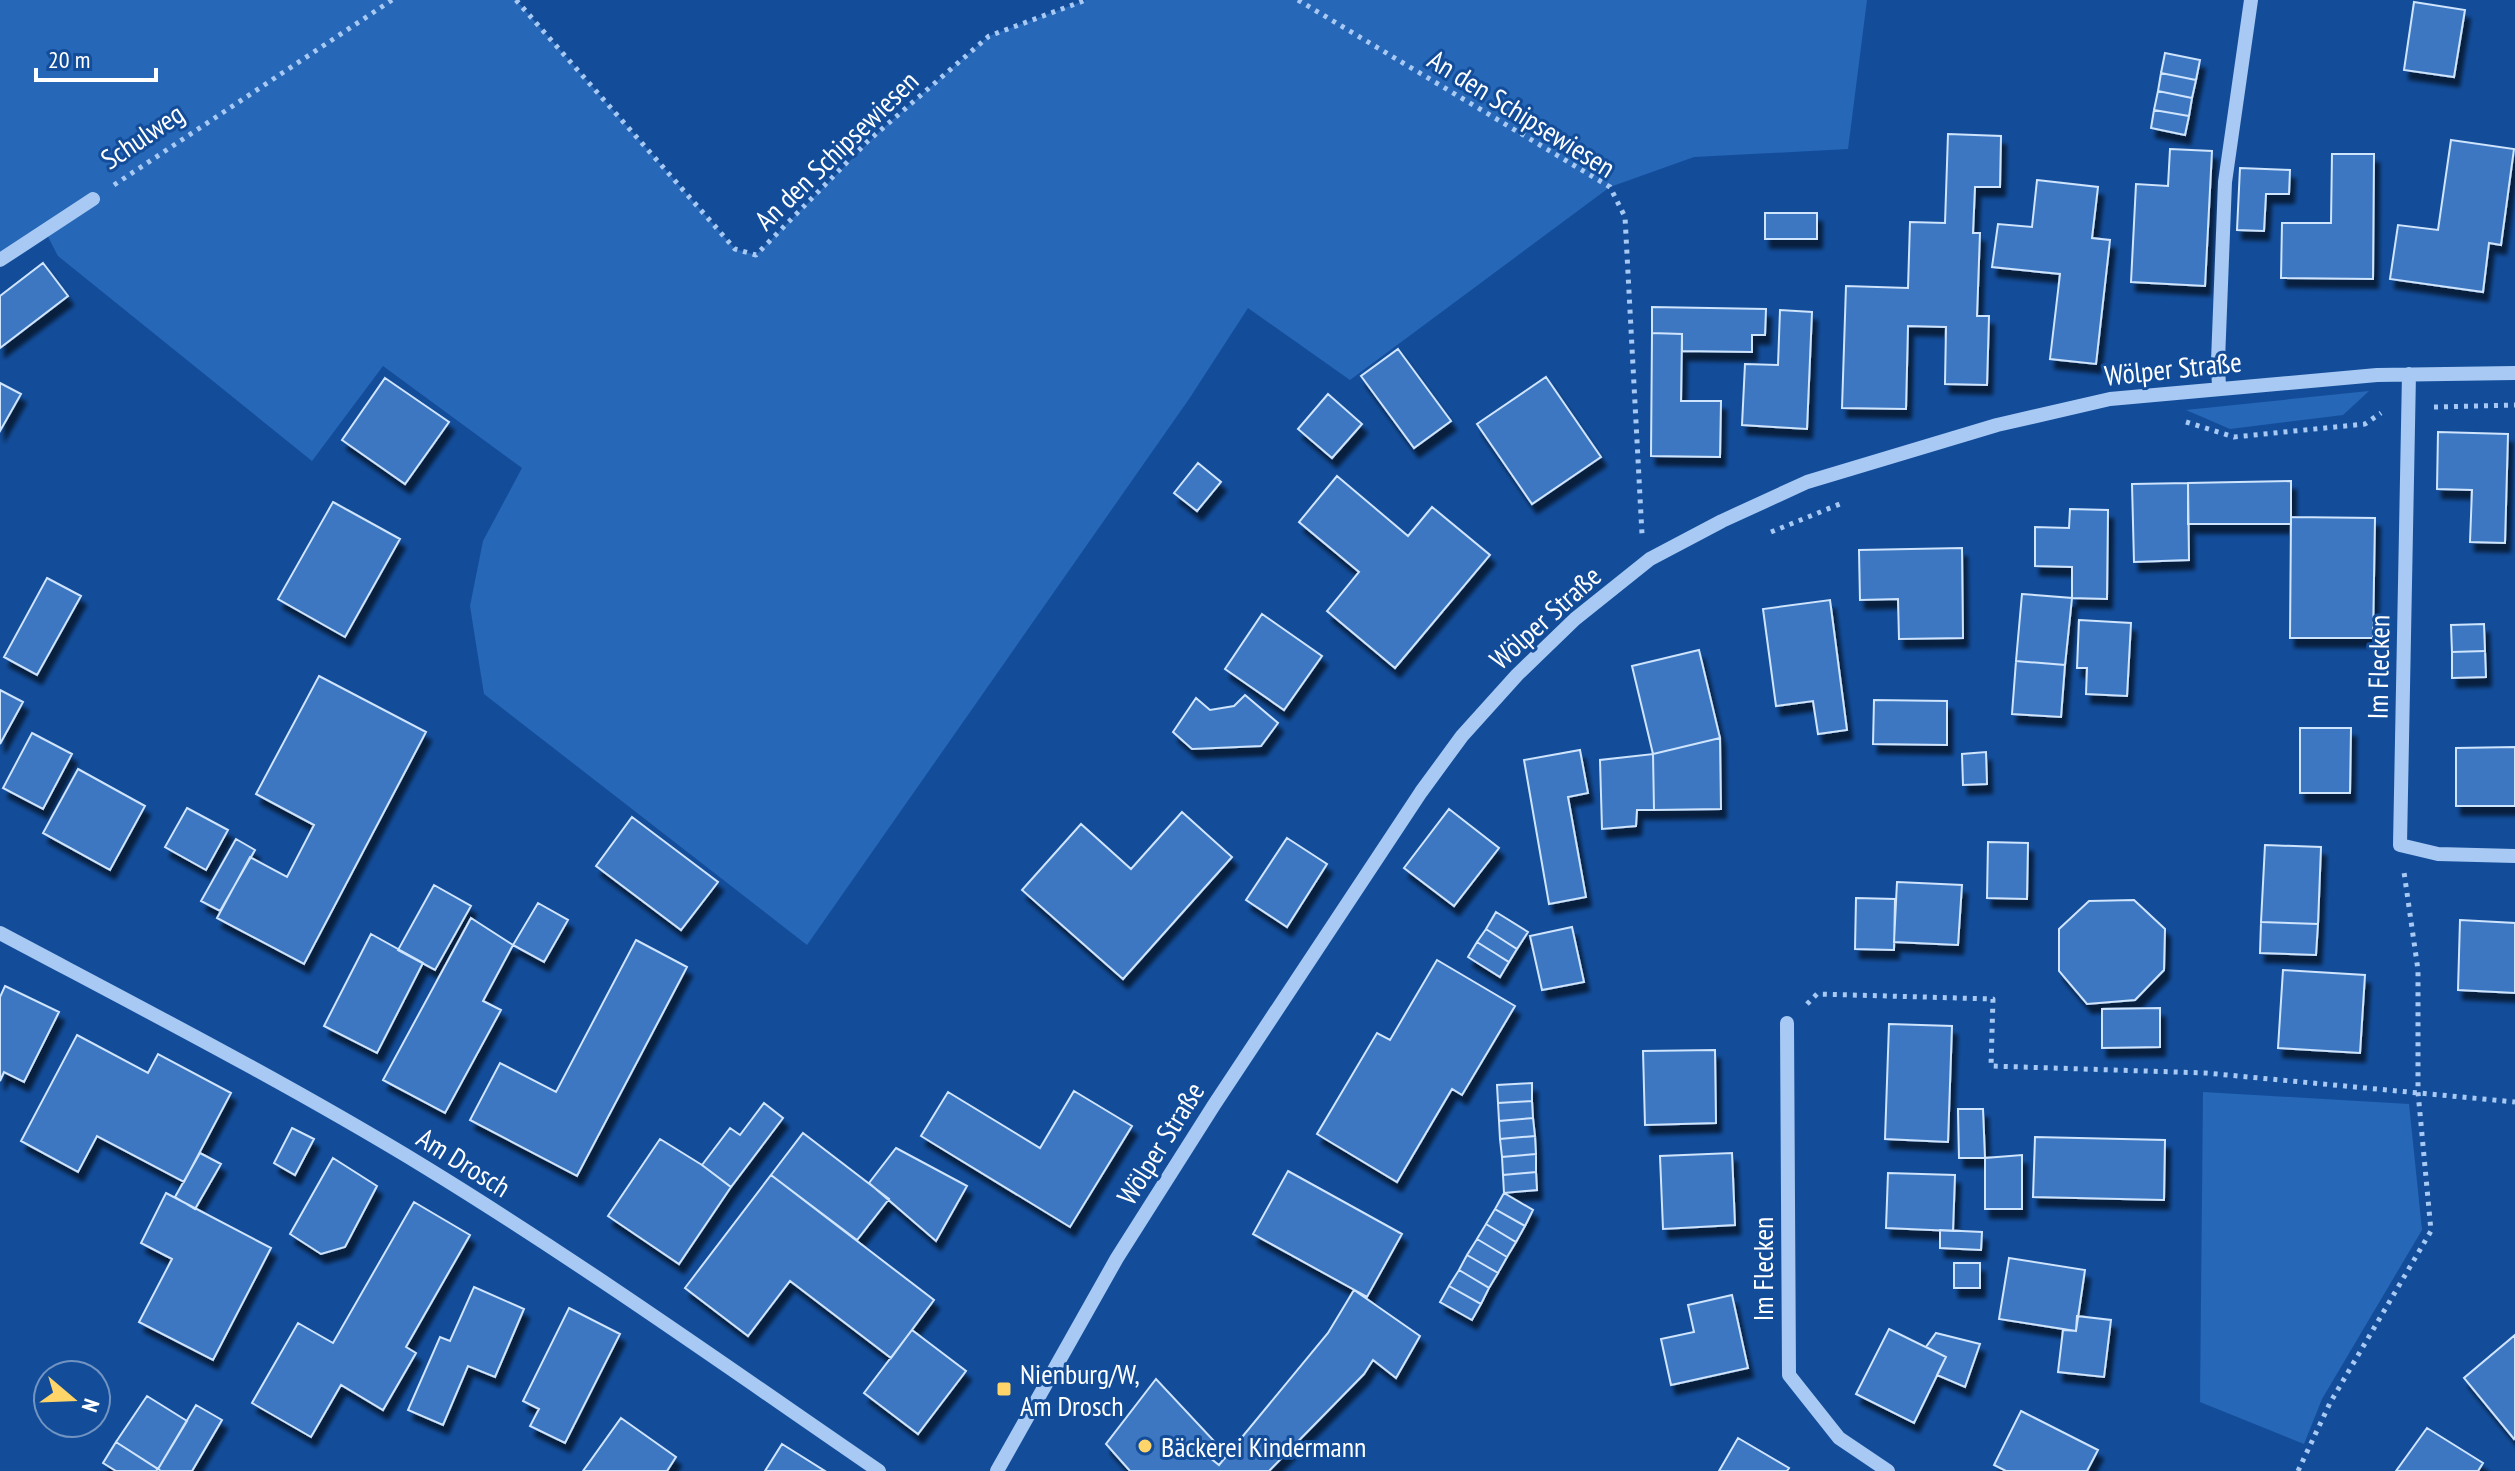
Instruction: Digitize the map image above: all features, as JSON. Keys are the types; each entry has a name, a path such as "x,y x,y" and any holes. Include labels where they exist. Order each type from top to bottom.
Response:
{"street":[{"path":"2219,389 2225,182 2251,0"},
{"name":"Schulweg","path":"0,260 93,199"},
{"name":"Wölper Straße","path":"997,1471 1117,1258 1421,792 1480,716 1517,675 1575,619 1650,559 1722,521 1807,482 1997,425 2110,399 2409,374 2515,373"},
{"name":"Im Flecken","path":"2400,845 2409,374"},
{"path":"2400,845 2438,854 2515,856"},
{"name":"Am Drosch","path":"0,933 278,1081 426,1168 585,1270 879,1471"},
{"name":"Im Flecken","path":"1787,1023 1789,1375 1839,1438 1888,1471"}],"path":[{"name":"Schulweg","path":"93,199 392,0"},
{"name":"An den Schipsewiesen","path":"516,0 735,249 756,255 868,141 989,36 1086,0"},
{"name":"An den Schipsewiesen","path":"1298,0 1610,187 1625,217 1642,537 1654,530"},
{"path":"2174,418 2234,437 2365,424 2385,411 2409,407 2515,405"},
{"path":"1766,534 1850,501"},
{"path":"2298,1471 2330,1403 2431,1231 2418,1092 2418,970 2400,845"},
{"path":"1787,1023 1817,994 1993,999 1991,1066 2206,1073 2515,1102"}],"shaded area":[{"path":"0,0 516,0 735,249 756,255 881,130 989,36 1086,0 1867,0 1848,149 1694,157 1610,187 1350,380 1248,308 1189,399 807,945 484,694 470,606 483,541 522,468 383,366 312,461 58,256 45,231 0,260"},
{"path":"2369,391 2343,415 2230,429 2186,410"},
{"path":"2203,1092 2409,1104 2422,1230 2322,1399 2304,1444 2200,1402"}],"building":[{"path":"2414,2 2465,10 2454,77 2404,70"},
{"path":"2165,53 2200,60 2196,80 2161,73"},
{"path":"2161,73 2196,80 2192,98 2158,91"},
{"path":"2158,91 2192,98 2189,116 2154,110"},
{"path":"2154,110 2189,116 2185,135 2151,128"},
{"path":"1948,134 2001,136 2000,187 1975,187 1973,233 1980,233 1977,316 1989,316 1987,385 1945,384 1946,327 1908,326 1906,409 1842,408 1846,286 1908,288 1910,222 1945,223"},
{"path":"2451,140 2514,149 2501,245 2489,243 2483,292 2390,279 2398,225 2438,230"},
{"path":"2170,149 2212,151 2205,286 2131,282 2136,184 2168,186"},
{"path":"2332,154 2374,154 2373,279 2281,278 2282,223 2331,223"},
{"path":"2240,168 2290,170 2289,194 2266,194 2264,231 2237,230"},
{"path":"2037,180 2098,187 2092,238 2110,240 2096,364 2050,359 2060,274 1992,267 1998,224 2032,227"},
{"path":"1765,213 1817,213 1817,239 1765,239"},
{"path":"43,263 68,296 0,348 0,296"},
{"path":"1652,307 1766,309 1765,335 1752,335 1752,352 1682,351 1682,334 1652,333"},
{"path":"1780,310 1812,312 1807,429 1742,425 1745,364 1778,365"},
{"path":"1652,333 1682,334 1681,401 1721,401 1720,457 1651,456"},
{"path":"1398,349 1451,421 1414,448 1361,376"},
{"path":"1546,377 1601,457 1532,504 1477,424"},
{"path":"385,378 449,422 405,484 342,440"},
{"path":"0,383 21,394 0,431"},
{"path":"1328,394 1362,424 1332,458 1298,429"},
{"path":"2438,432 2508,434 2505,543 2470,542 2472,490 2437,489"},
{"path":"1198,463 1221,482 1197,511 1174,493"},
{"path":"1337,476 1408,536 1432,507 1490,555 1395,668 1327,611 1359,572 1299,522"},
{"path":"2291,481 2291,524 2188,524 2188,483"},
{"path":"2188,483 2189,560 2134,562 2132,484"},
{"path":"333,502 400,539 345,637 278,599"},
{"path":"2070,509 2108,510 2107,599 2072,598 2072,567 2035,566 2035,527 2069,528"},
{"path":"2291,517 2375,518 2373,638 2290,638"},
{"path":"1962,548 1963,638 1899,639 1898,599 1860,600 1859,550"},
{"path":"47,578 81,596 37,675 4,657"},
{"path":"2022,594 2072,598 2065,665 2016,661"},
{"path":"1830,600 1847,730 1818,734 1813,701 1776,706 1763,609"},
{"path":"1262,614 1322,656 1284,710 1225,669"},
{"path":"2079,620 2131,623 2127,696 2086,694 2087,668 2077,668"},
{"path":"2484,624 2485,651 2452,652 2451,625"},
{"path":"1699,650 1720,738 1653,754 1632,666"},
{"path":"2485,651 2486,677 2452,678 2452,652"},
{"path":"2016,661 2065,665 2061,717 2012,714"},
{"path":"319,676 426,732 304,964 217,918 250,857 287,877 314,825 256,794"},
{"path":"0,690 23,702 0,744"},
{"path":"1245,695 1278,723 1261,746 1192,749 1173,732 1196,698 1210,710 1234,706"},
{"path":"1874,700 1947,701 1947,745 1873,744"},
{"path":"2300,728 2351,728 2350,793 2300,793"},
{"path":"32,733 72,754 43,809 3,788"},
{"path":"1720,738 1721,809 1654,810 1653,754"},
{"path":"2515,747 2515,806 2456,806 2456,748"},
{"path":"1580,750 1588,793 1568,797 1586,897 1549,904 1524,760"},
{"path":"1986,752 1987,784 1963,785 1962,754"},
{"path":"1653,754 1654,810 1637,810 1636,826 1602,829 1600,760"},
{"path":"78,769 145,806 110,870 43,833"},
{"path":"187,808 228,830 206,870 165,847"},
{"path":"1449,809 1499,848 1454,906 1404,868"},
{"path":"1182,812 1232,857 1123,979 1022,890 1081,824 1131,869"},
{"path":"632,817 718,882 681,930 596,866"},
{"path":"1287,838 1327,864 1287,927 1246,900"},
{"path":"236,839 255,850 220,911 201,901"},
{"path":"1988,842 2028,843 2027,899 1987,898"},
{"path":"2265,845 2321,847 2318,924 2261,922"},
{"path":"1897,882 1962,885 1958,945 1894,942"},
{"path":"434,885 471,906 435,970 398,950"},
{"path":"1856,898 1895,899 1894,950 1855,949"},
{"path":"2134,900 2165,929 2164,970 2135,1000 2087,1004 2059,971 2059,929 2089,901"},
{"path":"538,903 568,920 544,962 513,945"},
{"path":"1496,912 1528,932 1517,949 1486,929"},
{"path":"471,918 513,945 483,1001 501,1010 445,1113 383,1080"},
{"path":"2460,920 2515,923 2515,993 2458,990"},
{"path":"2261,922 2318,924 2316,955 2260,953"},
{"path":"1572,927 1584,982 1542,990 1530,936"},
{"path":"1486,929 1517,949 1509,962 1477,942"},
{"path":"371,934 423,963 377,1053 324,1026"},
{"path":"636,940 687,967 577,1176 470,1120 500,1063 556,1092"},
{"path":"1477,942 1509,962 1500,977 1468,957"},
{"path":"1437,960 1515,1006 1462,1095 1452,1089 1397,1182 1317,1134 1377,1033 1390,1040"},
{"path":"2283,970 2365,975 2360,1053 2278,1048"},
{"path":"5,986 59,1012 24,1082 4,1072 0,1081 0,997"},
{"path":"2160,1008 2160,1047 2102,1048 2102,1009"},
{"path":"1889,1024 1952,1026 1948,1142 1885,1139"},
{"path":"77,1035 148,1073 158,1054 231,1093 184,1182 97,1136 78,1172 21,1141"},
{"path":"1715,1050 1716,1123 1645,1125 1643,1051"},
{"path":"1532,1083 1532,1101 1498,1103 1497,1085"},
{"path":"1074,1091 1132,1126 1070,1227 921,1136 948,1092 1040,1148"},
{"path":"1532,1101 1533,1118 1499,1121 1498,1103"},
{"path":"764,1103 783,1118 731,1187 702,1165 730,1128 740,1135"},
{"path":"1958,1109 1983,1109 1985,1158 1959,1158"},
{"path":"1533,1118 1535,1136 1500,1139 1499,1121"},
{"path":"292,1128 314,1139 295,1175 274,1163"},
{"path":"803,1133 889,1199 857,1240 771,1175"},
{"path":"1535,1136 1536,1154 1502,1157 1500,1139"},
{"path":"2035,1137 2165,1140 2164,1200 2033,1197"},
{"path":"660,1139 731,1187 679,1264 608,1216"},
{"path":"896,1148 967,1186 936,1241 869,1183"},
{"path":"200,1153 221,1164 195,1209 175,1197"},
{"path":"1732,1153 1735,1225 1663,1229 1660,1156"},
{"path":"1536,1154 1536,1172 1503,1175 1502,1157"},
{"path":"2022,1155 2022,1209 1985,1209 1985,1158"},
{"path":"333,1158 377,1186 345,1247 321,1254 290,1234"},
{"path":"1288,1171 1402,1234 1367,1297 1253,1234"},
{"path":"1536,1172 1537,1190 1504,1193 1503,1175"},
{"path":"1888,1173 1955,1175 1953,1231 1886,1228"},
{"path":"771,1175 934,1300 891,1358 790,1281 748,1336 685,1288"},
{"path":"166,1193 271,1248 213,1360 139,1322 172,1259 141,1243"},
{"path":"1504,1193 1533,1210 1525,1226 1495,1209"},
{"path":"414,1202 470,1235 406,1347 416,1353 383,1410 341,1385 311,1437 252,1403 298,1323 333,1343"},
{"path":"1495,1209 1525,1226 1516,1242 1486,1224"},
{"path":"1486,1224 1516,1242 1507,1257 1477,1239"},
{"path":"1940,1230 1982,1232 1981,1250 1940,1248"},
{"path":"1477,1239 1507,1257 1498,1273 1467,1255"},
{"path":"1467,1255 1498,1273 1489,1288 1459,1270"},
{"path":"2009,1258 2085,1270 2076,1331 1999,1319"},
{"path":"1954,1263 1980,1263 1980,1288 1954,1288"},
{"path":"1459,1270 1489,1288 1481,1304 1449,1286"},
{"path":"1449,1286 1481,1304 1472,1320 1440,1302"},
{"path":"474,1287 524,1309 495,1377 468,1366 443,1425 408,1410 440,1337 450,1341"},
{"path":"1354,1290 1420,1336 1396,1378 1373,1360 1364,1374 1269,1471 1130,1471 1106,1444 1156,1379 1214,1441 1204,1453 1219,1465 1328,1333"},
{"path":"1732,1295 1748,1368 1671,1385 1661,1339 1694,1332 1688,1305"},
{"path":"569,1308 620,1334 565,1443 530,1426 539,1409 523,1401"},
{"path":"2077,1316 2111,1320 2104,1377 2058,1372 2063,1330 2076,1331"},
{"path":"1889,1329 1946,1357 1914,1423 1856,1394"},
{"path":"912,1330 966,1371 918,1434 864,1393"},
{"path":"1936,1333 1980,1344 1965,1387 1937,1375 1946,1357 1926,1347"},
{"path":"2515,1335 2515,1438 2514,1439 2464,1378"},
{"path":"147,1396 187,1421 158,1469 116,1442"},
{"path":"196,1405 222,1420 192,1471 161,1471 158,1469"},
{"path":"2021,1411 2098,1450 2087,1471 2006,1471 1994,1465"},
{"path":"621,1418 676,1457 667,1471 583,1471"},
{"path":"2427,1428 2483,1463 2478,1471 2396,1471"},
{"path":"1738,1438 1789,1468 1787,1471 1719,1471"},
{"path":"116,1442 158,1469 116,1471 103,1463"},
{"path":"782,1444 825,1471 765,1471"}],"place":[{"name":"Nienburg/W, Am Drosch","path":"1004,1389"},
{"name":"Bäckerei Kindermann","path":"1145,1446"}]}
